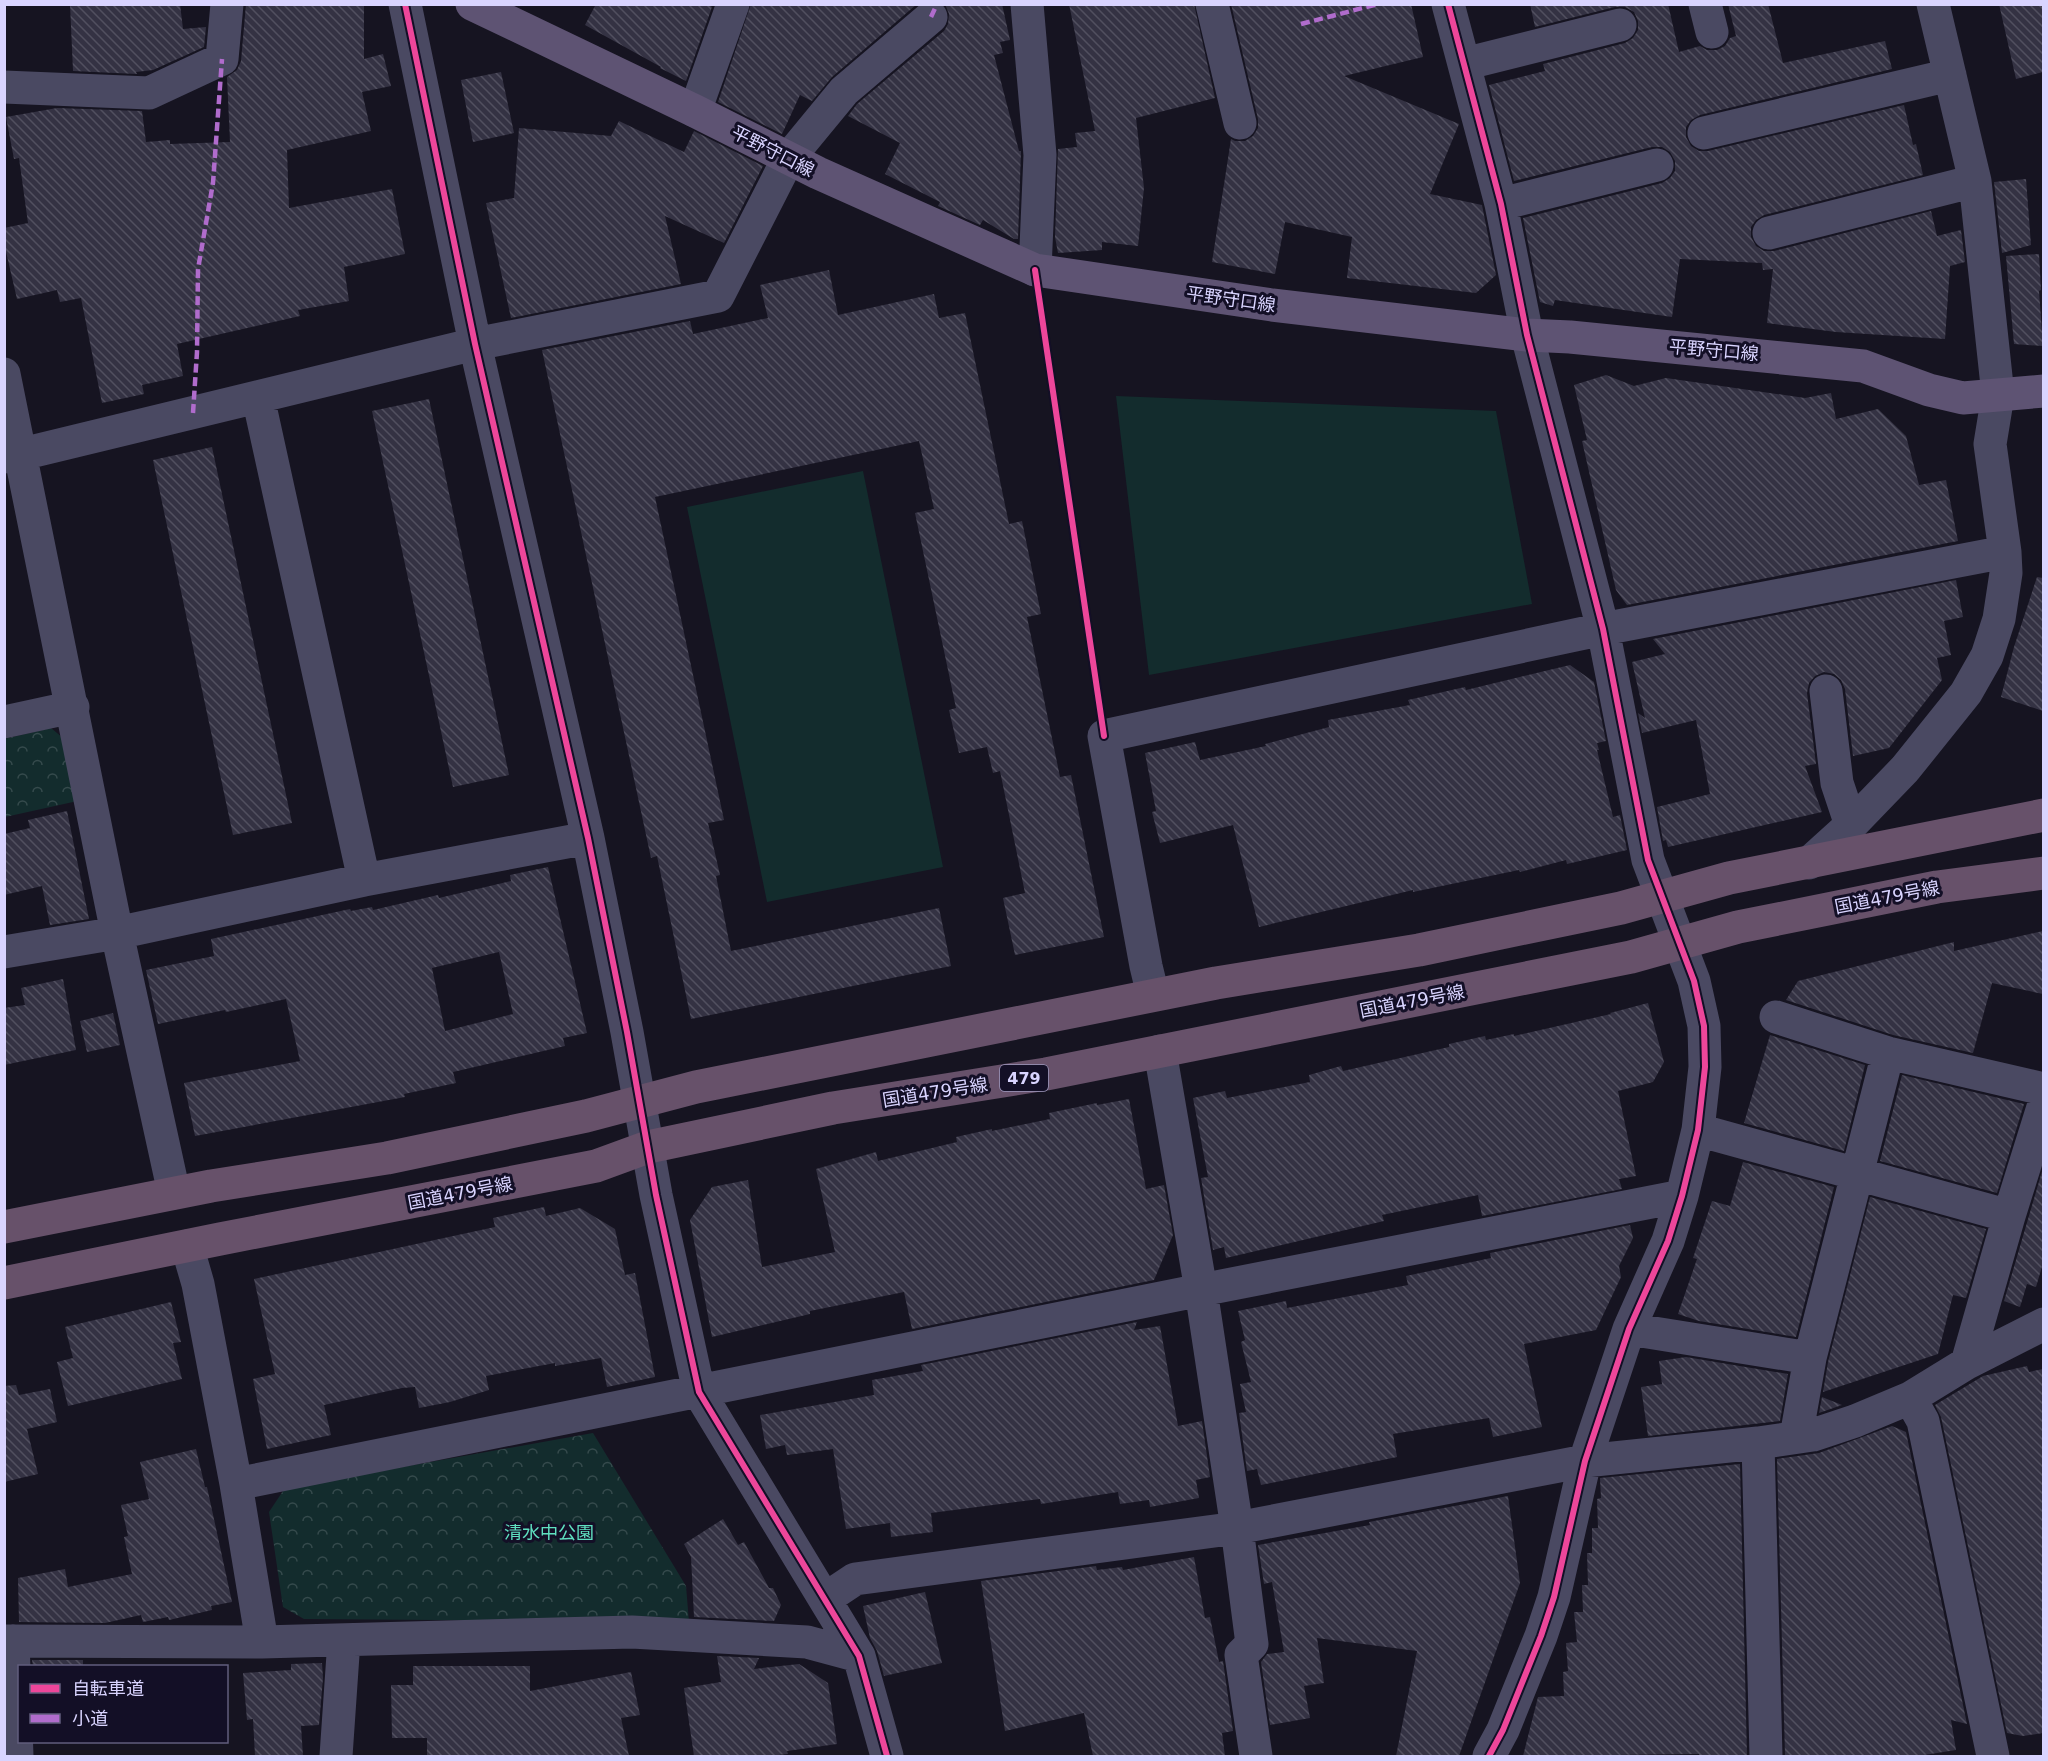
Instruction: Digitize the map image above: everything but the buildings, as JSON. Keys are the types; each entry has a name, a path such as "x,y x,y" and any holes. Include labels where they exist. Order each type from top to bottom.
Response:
{"highway":[{"path":"4,1227 174,1193 387,1158 586,1116 696,1087 1153,995 1419,950 1621,908 1728,878 2043,815"},
{"name":"国道479号線","path":"4,1283 596,1166 648,1147 833,1108 1046,1074 1631,957 1738,927 1937,887 2043,873"}],"main road":[{"name":"平野守口線","path":"472,4 696,111 788,159 1035,270 1272,305 1527,335 1570,337 1863,366 1929,390 1963,398 2043,391"}],"street":[{"path":"4,87 149,93 222,58 227,4"},
{"path":"405,4 476,344 588,838 656,1195 699,1392 859,1656 878,1755"},
{"path":"696,111 733,4"},
{"path":"1027,4 1040,154 1035,270"},
{"path":"1212,4 1240,123"},
{"path":"1448,4 1501,204 1527,335 1603,629 1648,860 1694,981 1704,1026 1705,1067 1698,1130 1668,1241 1629,1329 1585,1461 1554,1597 1541,1636 1512,1709 1490,1756"},
{"path":"1809,862 1851,825 1905,769 1966,693 1987,656 1999,619 2006,573 1990,444 1998,395 1975,181 1933,4"},
{"path":"13,455 476,344 718,296 788,159 844,91 931,17"},
{"path":"1464,64 1620,25"},
{"path":"1704,133 1950,75"},
{"path":"1501,204 1657,165"},
{"path":"1769,233 1975,181"},
{"path":"4,374 13,455 73,707 117,933 174,1193"},
{"path":"258,397 364,880"},
{"path":"1153,995 1104,736 1603,629 2005,552"},
{"path":"1826,691 1837,783 1851,825"},
{"path":"4,722 73,707"},
{"path":"4,952 117,933 364,880 588,838"},
{"path":"1776,1017 1888,1053 2043,1089"},
{"path":"1160,1051 1201,1290 1237,1528 1252,1644 1242,1655 1256,1756"},
{"path":"1796,1437 1810,1358 1888,1053"},
{"path":"1967,1363 2008,1216 2043,1104"},
{"path":"1698,1130 2008,1216"},
{"path":"236,1484 1682,1196"},
{"path":"187,1246 198,1284 236,1484 262,1642"},
{"path":"825,1599 855,1579 1237,1528 1585,1461 1813,1435 1855,1421 1910,1398 1967,1363 2043,1324"},
{"path":"1629,1329 1810,1358"},
{"path":"1910,1398 1923,1420 1993,1756"},
{"path":"1758,1443 1766,1756"},
{"path":"13,1754 9,1641 262,1642 632,1632 807,1642 859,1656"},
{"path":"336,1756 344,1640"}],"green space":[{"path":"1116,396 1496,411 1532,604 1149,675"},
{"path":"863,471 943,867 767,902 687,507"},
{"path":"51,728 69,743 82,800 5,817 4,739"},
{"name":"清水中公園","path":"593,1433 686,1586 689,1622 304,1619 283,1607 269,1512 285,1488"}],"marked path":[{"path":"931,17 937,4"},
{"path":"1301,24 1378,4"},
{"path":"193,413 197,352 198,269 213,183 222,59"}],"cycle path":[{"path":"405,4 475,344 588,838 627,1032 656,1195 699,1392 859,1656 887,1756"},
{"path":"1448,4 1501,204 1527,335 1603,629 1648,860 1694,981 1704,1026 1705,1067 1698,1130 1668,1241 1629,1329 1585,1461 1554,1597 1541,1636 1503,1730 1489,1756"},
{"path":"1035,270 1104,736"}]}
